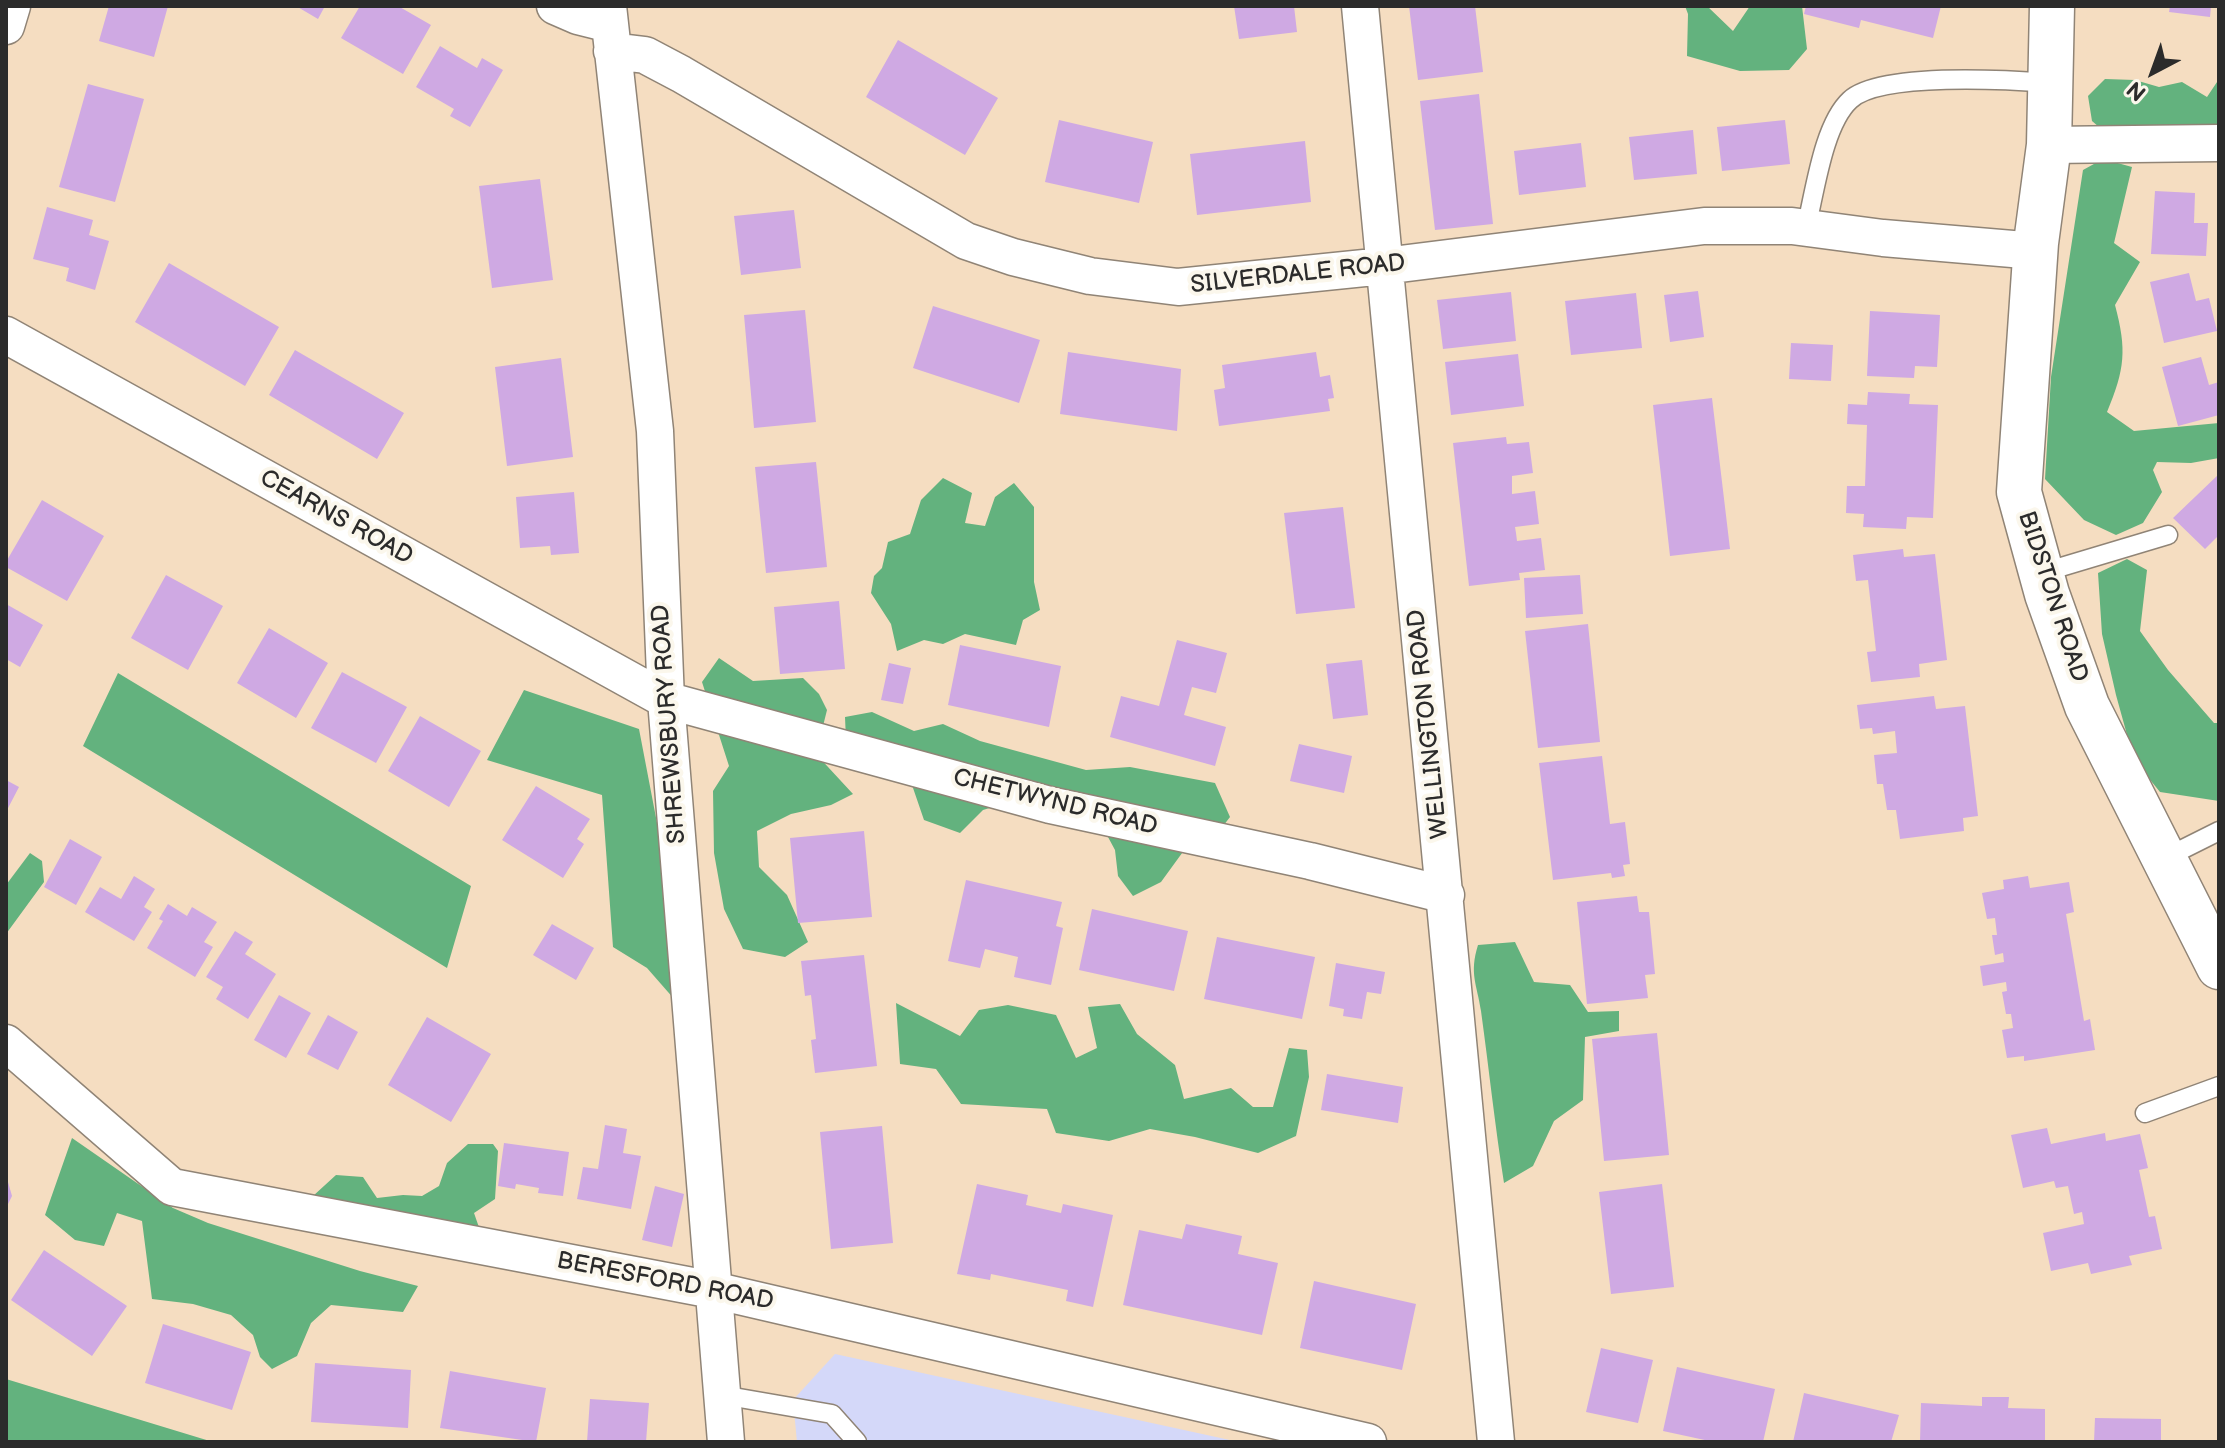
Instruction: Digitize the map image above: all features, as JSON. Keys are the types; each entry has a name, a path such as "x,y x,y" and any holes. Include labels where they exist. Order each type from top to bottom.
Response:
{"main road":[{"name":"BIDSTON ROAD","path":"2052,6 2049,145 2036,251 2019,492 2041,573 2087,706 2219,967"}],"street":[{"path":"6,26 12,6"},
{"name":"SILVERDALE ROAD","path":"555,6 610,27 645,55 966,241 1013,257 1090,276 1178,287 1384,266 1704,226 1806,228 2036,251"},
{"name":"WELLINGTON ROAD","path":"1360,6 1496,1442"},
{"name":"SHREWSBURY ROAD","path":"610,27 655,431 666,700 726,1442"},
{"path":"2049,145 2219,143"},
{"name":"CEARNS ROAD","path":"6,335 666,700"},
{"name":"CHETWYND ROAD","path":"666,700 1050,805 1310,861 1446,895"},
{"name":"BERESFORD ROAD","path":"6,1043 172,1187 713,1290 1368,1442"}],"lane":[{"path":"1806,228 1835,122 1851,99 1872,88 1971,78 2051,83"},
{"path":"2041,573 2168,535"},
{"path":"2165,858 2219,831"},
{"path":"2145,1113 2219,1086"},
{"path":"722,1395 832,1414 857,1442"}],"shaded area":[{"path":"835,1354 1239,1442 797,1442 793,1400"}],"green space":[{"path":"1685,6 1707,6 1733,31 1750,6 1802,6 1807,49 1789,70 1740,71 1687,56 1688,14"},
{"path":"2105,79 2135,80 2159,87 2182,82 2207,97 2219,79 2219,131 2127,151 2092,121 2088,96"},
{"path":"2103,159 2132,167 2114,243 2140,262 2115,305 2122,359 2118,383 2107,412 2134,431 2219,423 2219,458 2191,463 2157,462 2153,470 2162,492 2143,523 2116,535 2084,520 2045,479 2051,377 2083,170"},
{"path":"943,478 972,493 965,523 985,526 995,497 1014,483 1034,507 1034,582 1040,610 1023,620 1016,645 965,634 943,644 924,640 897,651 891,624 871,593 874,576 882,568 888,542 910,534 921,500"},
{"path":"2127,559 2147,570 2140,631 2168,670 2214,723 2219,723 2219,801 2160,792 2134,760 2102,634 2098,573"},
{"path":"719,658 753,681 803,678 819,694 827,710 816,754 853,794 831,805 791,814 757,831 759,867 787,895 808,942 785,957 743,949 724,909 714,853 713,791 729,766 702,682"},
{"path":"118,673 471,886 447,968 83,746"},
{"path":"524,690 639,729 671,896 675,1000 647,968 613,947 602,795 487,760"},
{"path":"872,712 914,731 943,724 980,741 1086,770 1130,767 1215,783 1230,817 1207,847 1185,849 1161,882 1133,896 1118,876 1115,850 1101,824 1006,803 983,810 960,833 924,820 912,785 847,763 845,717"},
{"path":"30,853 42,861 44,882 6,934 6,885"},
{"path":"1515,942 1534,982 1570,985 1588,1012 1619,1011 1619,1031 1585,1037 1583,1100 1554,1121 1533,1166 1504,1183 1474,964 1478,945"},
{"path":"896,1003 960,1036 979,1010 1008,1005 1056,1015 1076,1058 1097,1048 1088,1007 1120,1004 1137,1034 1175,1065 1184,1099 1231,1088 1253,1107 1273,1107 1289,1048 1307,1050 1309,1077 1296,1136 1258,1153 1150,1129 1109,1141 1056,1133 1047,1109 961,1104 936,1069 900,1064"},
{"path":"72,1138 173,1208 208,1223 418,1286 403,1312 331,1305 311,1323 297,1356 272,1369 260,1357 253,1335 231,1315 193,1304 152,1299 142,1221 117,1213 104,1246 75,1240 45,1215"},
{"path":"468,1144 493,1144 498,1151 495,1199 474,1213 482,1236 313,1196 336,1175 363,1177 377,1198 422,1196 439,1186 447,1163"},
{"path":"6,1379 213,1442 6,1442"}],"building":[{"path":"109,6 168,6 154,57 99,41"},
{"path":"296,6 325,6 318,19"},
{"path":"360,6 398,6 431,25 403,74 341,38"},
{"path":"1234,6 1294,6 1297,32 1239,39"},
{"path":"1409,6 1475,6 1483,72 1418,80"},
{"path":"1806,6 1941,6 1933,38 1861,20 1859,28 1804,14"},
{"path":"2170,6 2211,6 2210,17 2169,12"},
{"path":"898,40 998,98 965,155 866,97"},
{"path":"440,46 477,68 482,58 503,70 470,127 450,116 454,109 416,87"},
{"path":"88,84 144,99 115,202 59,187"},
{"path":"1479,94 1493,224 1435,230 1420,101"},
{"path":"1059,120 1153,142 1139,203 1045,182"},
{"path":"1785,120 1790,164 1722,171 1717,127"},
{"path":"1693,130 1697,174 1634,180 1629,137"},
{"path":"1305,141 1311,202 1197,215 1190,154"},
{"path":"1581,143 1586,187 1519,195 1514,151"},
{"path":"540,179 553,280 492,288 479,186"},
{"path":"2155,191 2195,193 2194,223 2208,223 2206,256 2151,254"},
{"path":"47,207 93,220 89,235 109,241 95,290 66,281 69,268 33,259"},
{"path":"794,210 801,268 741,275 734,216"},
{"path":"169,263 279,327 245,386 135,322"},
{"path":"2189,273 2196,301 2209,298 2217,331 2164,343 2150,282"},
{"path":"1698,291 1704,337 1670,342 1664,295"},
{"path":"1511,292 1516,341 1443,349 1437,300"},
{"path":"1636,293 1642,348 1571,355 1565,301"},
{"path":"933,306 1040,340 1019,403 913,368"},
{"path":"805,310 816,422 754,428 744,315"},
{"path":"1870,311 1940,315 1937,367 1915,366 1914,378 1867,376"},
{"path":"1791,343 1833,345 1831,381 1789,379"},
{"path":"295,350 404,413 377,459 269,395"},
{"path":"1068,352 1181,369 1177,431 1060,414"},
{"path":"1316,352 1320,377 1330,375 1334,398 1328,399 1330,411 1219,426 1214,390 1225,388 1222,365"},
{"path":"1518,354 1524,406 1451,415 1445,362"},
{"path":"2201,357 2209,385 2219,382 2219,415 2178,426 2162,367"},
{"path":"561,358 573,457 507,466 495,367"},
{"path":"1868,392 1910,394 1909,404 1938,405 1933,518 1907,517 1906,529 1863,527 1864,514 1846,513 1847,486 1865,486 1867,425 1847,424 1848,404 1867,405"},
{"path":"1712,398 1730,549 1670,556 1653,405"},
{"path":"1506,437 1507,444 1529,442 1533,473 1512,476 1512,494 1535,491 1539,524 1515,527 1517,541 1541,538 1545,570 1519,573 1520,580 1469,586 1453,443"},
{"path":"816,462 827,567 766,573 755,467"},
{"path":"2219,474 2219,535 2205,549 2173,518"},
{"path":"574,492 579,553 551,555 550,546 520,548 516,497"},
{"path":"42,500 104,536 67,601 6,567"},
{"path":"1343,507 1355,608 1296,614 1284,513"},
{"path":"1903,549 1904,557 1935,554 1947,660 1919,664 1920,677 1871,682 1867,652 1876,651 1868,580 1856,581 1853,555"},
{"path":"166,575 223,606 188,670 131,638"},
{"path":"1580,575 1583,614 1526,618 1524,578"},
{"path":"839,601 845,669 780,674 774,607"},
{"path":"6,604 43,625 20,667 6,659"},
{"path":"1588,624 1600,742 1538,748 1525,631"},
{"path":"269,628 328,663 296,718 237,683"},
{"path":"1177,640 1227,653 1216,693 1192,687 1184,715 1226,727 1215,766 1110,737 1121,696 1159,706"},
{"path":"960,645 1061,666 1049,727 948,705"},
{"path":"1362,660 1368,715 1333,719 1326,664"},
{"path":"889,663 911,668 903,704 881,700"},
{"path":"342,672 407,707 376,763 311,728"},
{"path":"1934,696 1936,709 1965,706 1978,816 1963,818 1964,831 1900,839 1896,810 1887,810 1883,784 1877,784 1874,755 1897,753 1895,731 1873,734 1872,728 1860,729 1857,705"},
{"path":"420,716 481,751 449,807 388,771"},
{"path":"1299,744 1352,756 1344,793 1290,781"},
{"path":"1602,756 1610,824 1625,822 1630,864 1623,865 1625,876 1612,878 1611,873 1553,880 1539,763"},
{"path":"6,780 19,787 6,812"},
{"path":"536,786 590,819 577,839 584,844 563,878 502,840"},
{"path":"864,831 872,917 798,923 790,838"},
{"path":"70,839 102,857 76,905 44,887"},
{"path":"134,876 155,889 144,907 152,912 134,941 85,912 100,887 121,899"},
{"path":"2028,876 2030,888 2069,882 2074,912 2066,914 2084,1021 2090,1019 2095,1050 2024,1061 2024,1056 2007,1058 2002,1030 2013,1028 2011,1014 2006,1014 2002,992 2007,991 2006,982 1983,986 1980,966 2004,962 2003,953 1995,955 1992,935 1997,935 1995,918 1987,919 1982,893 2004,889 2003,880"},
{"path":"966,880 1062,902 1056,926 1063,928 1051,985 1014,977 1018,957 985,949 980,968 948,961"},
{"path":"1637,896 1639,912 1649,912 1655,974 1645,975 1648,998 1587,1004 1577,902"},
{"path":"168,904 187,916 192,907 217,922 204,942 213,947 195,977 147,948 163,921 159,919"},
{"path":"1092,909 1188,931 1174,991 1079,970"},
{"path":"552,924 594,948 576,980 533,955"},
{"path":"235,931 253,942 245,954 276,974 248,1019 216,999 223,987 206,977"},
{"path":"1217,937 1315,957 1302,1019 1204,999"},
{"path":"864,955 877,1066 815,1073 811,1040 816,1039 811,995 805,996 801,961"},
{"path":"1336,963 1385,972 1381,994 1367,992 1362,1019 1343,1016 1344,1009 1329,1006"},
{"path":"279,995 311,1013 286,1058 254,1040"},
{"path":"328,1015 358,1032 338,1070 307,1054"},
{"path":"427,1017 491,1054 451,1122 388,1085"},
{"path":"1657,1033 1669,1155 1604,1161 1592,1039"},
{"path":"1327,1074 1403,1087 1398,1123 1321,1110"},
{"path":"605,1125 627,1129 623,1153 641,1156 631,1209 577,1199 583,1167 598,1169"},
{"path":"882,1126 893,1243 831,1249 820,1132"},
{"path":"2047,1128 2051,1144 2105,1133 2106,1141 2140,1134 2148,1168 2139,1170 2149,1217 2155,1216 2162,1249 2129,1256 2132,1265 2091,1274 2088,1263 2051,1271 2043,1233 2084,1224 2082,1212 2074,1214 2068,1186 2056,1188 2054,1181 2023,1188 2011,1135"},
{"path":"504,1143 569,1152 563,1196 538,1193 539,1188 516,1184 515,1189 498,1186"},
{"path":"6,1175 12,1196 6,1208"},
{"path":"977,1184 1028,1195 1026,1205 1061,1213 1063,1204 1113,1215 1093,1307 1066,1301 1068,1290 991,1274 990,1280 957,1274"},
{"path":"1662,1184 1674,1287 1611,1294 1599,1192"},
{"path":"655,1186 684,1194 672,1247 642,1240"},
{"path":"1186,1224 1242,1236 1238,1254 1278,1263 1262,1335 1123,1305 1139,1230 1182,1239"},
{"path":"44,1250 127,1306 92,1356 11,1300"},
{"path":"1314,1281 1416,1304 1402,1370 1300,1348"},
{"path":"163,1324 251,1352 232,1410 145,1383"},
{"path":"1601,1348 1653,1360 1638,1423 1586,1412"},
{"path":"315,1363 411,1370 408,1428 311,1422"},
{"path":"1677,1367 1775,1389 1763,1442 1714,1442 1663,1431"},
{"path":"450,1371 546,1388 536,1442 440,1428"},
{"path":"1804,1393 1899,1415 1891,1442 1793,1442"},
{"path":"1982,1397 2009,1397 2008,1408 2045,1409 2045,1442 1920,1442 1921,1403 1982,1406"},
{"path":"590,1399 649,1403 646,1442 587,1442"},
{"path":"2095,1418 2161,1419 2161,1442 2094,1442"}]}
